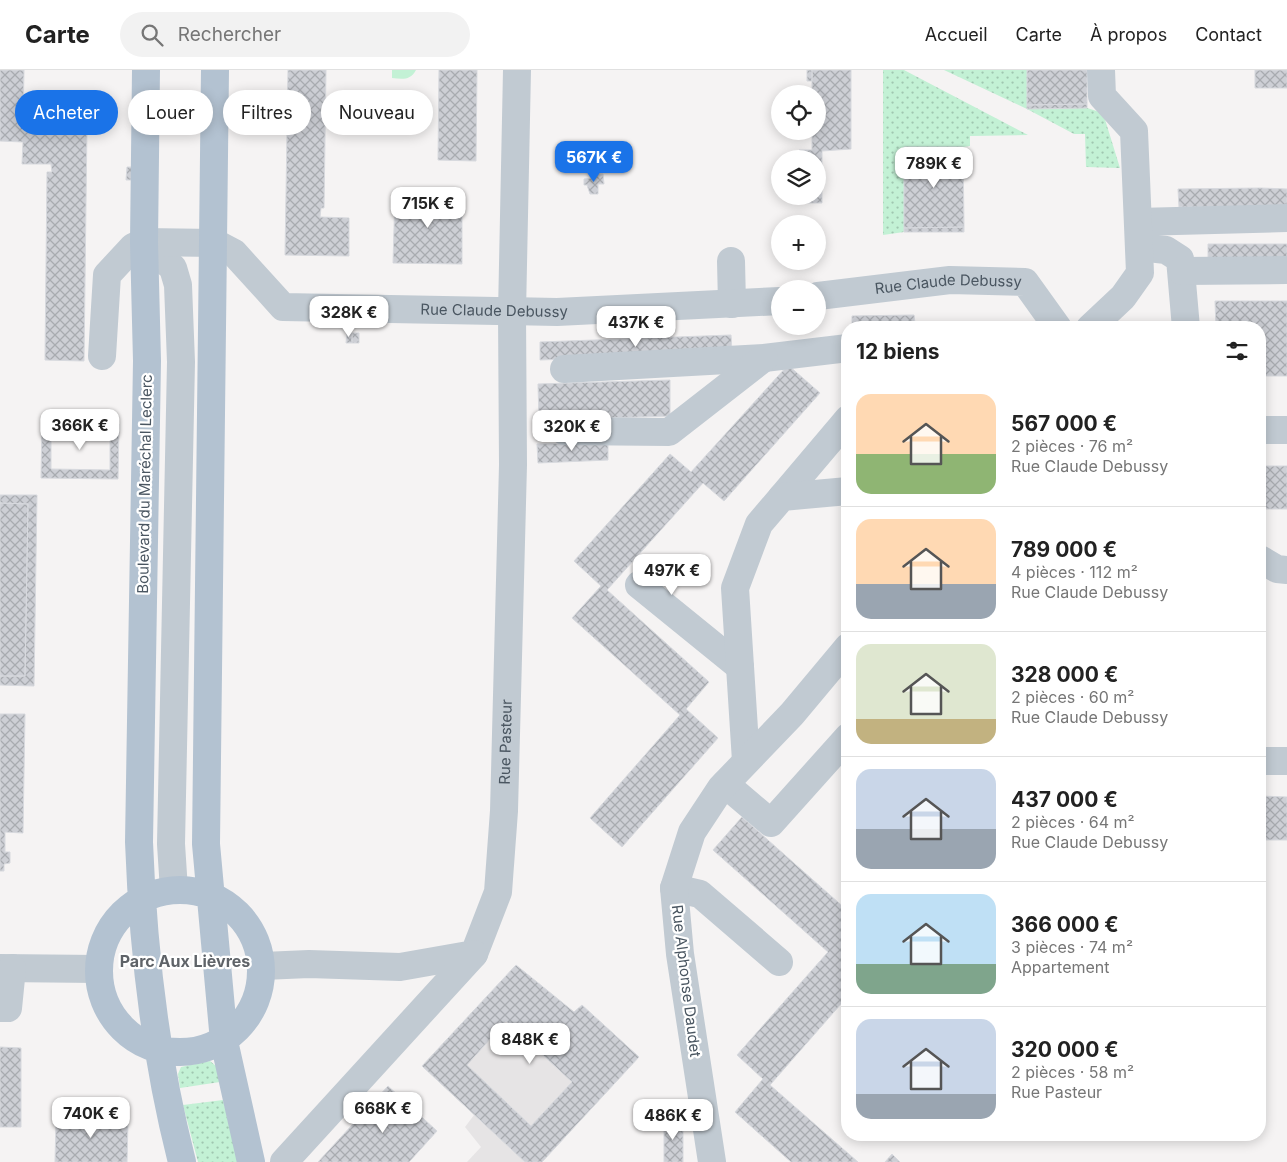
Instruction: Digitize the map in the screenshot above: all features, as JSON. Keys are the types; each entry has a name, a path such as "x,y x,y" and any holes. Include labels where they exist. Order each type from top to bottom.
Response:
{"main road":[{"name":"Boulevard du Maréchal Leclerc","path":"146,70 144,242 147,361 139,842 141,899 157,1049 182,1162"},
{"path":"215,70 206,844 224,1040 251,1162"},
{"path":"189,889 210,894 237,911 255,936 262,966 259,995 246,1020 224,1040 201,1050 177,1053 157,1049 136,1040 120,1027 104,1001 98,969 107,935 121,914 141,899 163,890 189,889"}],"street":[{"name":"Rue Pasteur","path":"474,954 498,892 504,811 513,465 512,313 517,70"},
{"path":"1097,321 1123,297 1140,274 1134,131 1102,96 1101,70"},
{"path":"1138,235 1287,218"},
{"path":"1138,235 1180,259 1186,321"},
{"name":"Rue Claude Debussy","path":"144,242 214,243 234,253 283,306 512,313 771,302"},
{"path":"102,356 107,275 133,247 144,242 172,268 178,284 181,362 171,844 174,890"},
{"path":"731,261 732,304"},
{"path":"1182,271 1287,270"},
{"name":"Rue Claude Debussy","path":"826,295 950,280 1025,282 1053,321"},
{"path":"564,369 764,358 841,349"},
{"path":"564,431 669,432 764,358"},
{"path":"746,761 734,588 759,524 841,427"},
{"path":"1266,430 1287,430"},
{"path":"782,497 841,492"},
{"path":"1266,563 1277,569 1287,570"},
{"path":"638,585 740,667"},
{"name":"Rue Alphonse Daudet","path":"712,1162 680,954 674,888 692,832 725,784 841,659"},
{"path":"725,784 771,823 841,745"},
{"path":"1266,761 1287,761"},
{"path":"674,888 700,894 779,962"},
{"path":"262,966 309,964 400,967 474,954"},
{"path":"284,1162 474,954"},
{"path":"0,1008 8,1008 6,968 98,969"}],"shaded area":[{"path":"516,965 574,1012 582,1005 639,1057 542,1162 467,1162 481,1147 465,1127 474,1115 422,1066"}],"green space":[{"path":"392,70 416,70 408,78 402,79 392,78"},
{"path":"883,70 904,70 1028,135 970,136 970,146 963,147 904,147 904,232 883,235"},
{"path":"944,70 1027,70 1028,108 1087,108 1103,113 1120,168 1086,167 1085,134 1074,134 1027,109"},
{"path":"210,1061 216,1066 220,1082 180,1088 178,1074 181,1067"},
{"path":"223,1100 239,1162 198,1162 183,1105"}],"building":[{"path":"0,70 24,70 24,90 15,90 15,135 87,135 84,361 45,360 47,172 52,172 51,164 22,164 23,142 0,141"},
{"path":"288,70 326,70 326,90 321,90 321,135 325,135 324,208 321,208 320,217 349,218 349,256 285,255 287,135 311,135 311,90 288,90"},
{"path":"439,70 477,70 476,161 438,160"},
{"path":"807,70 812,70 812,81 807,81"},
{"path":"812,70 851,70 851,149 812,150 812,140 826,140 826,85 812,85"},
{"path":"1027,70 1087,70 1087,104 1027,105"},
{"path":"1255,70 1287,70 1287,88 1255,88"},
{"path":"1087,104 1087,108 1027,109 1027,105"},
{"path":"904,147 963,147 963,150 904,151"},
{"path":"963,150 964,227 904,228 904,151"},
{"path":"127,167 132,167 131,180 126,180"},
{"path":"603,174 604,184 598,184 598,194 590,194 587,185 584,185 584,179 593,178 593,175"},
{"path":"1178,189 1287,189 1287,207 1179,207"},
{"path":"395,194 462,195 462,264 393,263"},
{"path":"964,227 964,232 904,232 904,228"},
{"path":"1208,244 1287,244 1287,262 1208,262"},
{"path":"1215,301 1287,301 1287,376 1266,376 1266,321 1216,321"},
{"path":"914,315 915,321 852,321 852,316"},
{"path":"347,333 352,333 352,343 346,343"},
{"path":"352,333 359,333 359,343 352,343"},
{"path":"731,335 732,353 540,360 540,342"},
{"path":"788,365 820,393 724,501 703,483 607,590 709,682 686,709 718,738 622,847 590,818 680,715 572,618 601,586 574,561 670,454 691,472"},
{"path":"670,380 670,416 539,420 538,384"},
{"path":"42,423 119,424 118,479 41,478","holes":["51,432 110,432 110,470 51,469"]},
{"path":"608,442 608,460 538,463 537,444"},
{"path":"1266,466 1287,466 1287,509 1266,509"},
{"path":"0,495 37,495 34,686 0,685 0,676 25,676 28,504 0,503"},
{"path":"0,503 28,504 25,676 0,676"},
{"path":"0,714 25,714 23,833 5,832 5,852 10,852 10,863 4,864 4,871 0,871"},
{"path":"1266,796 1287,797 1287,840 1266,840"},
{"path":"742,817 841,905 841,1004 770,1085 858,1162 791,1162 735,1112 763,1079 737,1055 828,952 713,850"},
{"path":"516,965 574,1012 582,1005 639,1057 542,1162 525,1162 422,1066","holes":["506,1021 572,1082 531,1126 467,1065"]},
{"path":"0,1047 21,1048 21,1127 0,1127"},
{"path":"388,1086 437,1131 409,1162 318,1162"},
{"path":"92,1098 110,1109 103,1120 79,1120 73,1109"},
{"path":"73,1109 79,1120 103,1120 110,1109 128,1121 127,1162 55,1162 56,1120"},
{"path":"664,1119 683,1120 683,1162 664,1162"},
{"path":"892,1154 900,1162 885,1162"}],"district":[{"name":"Parc Aux Lièvres","path":"185,961"}]}
